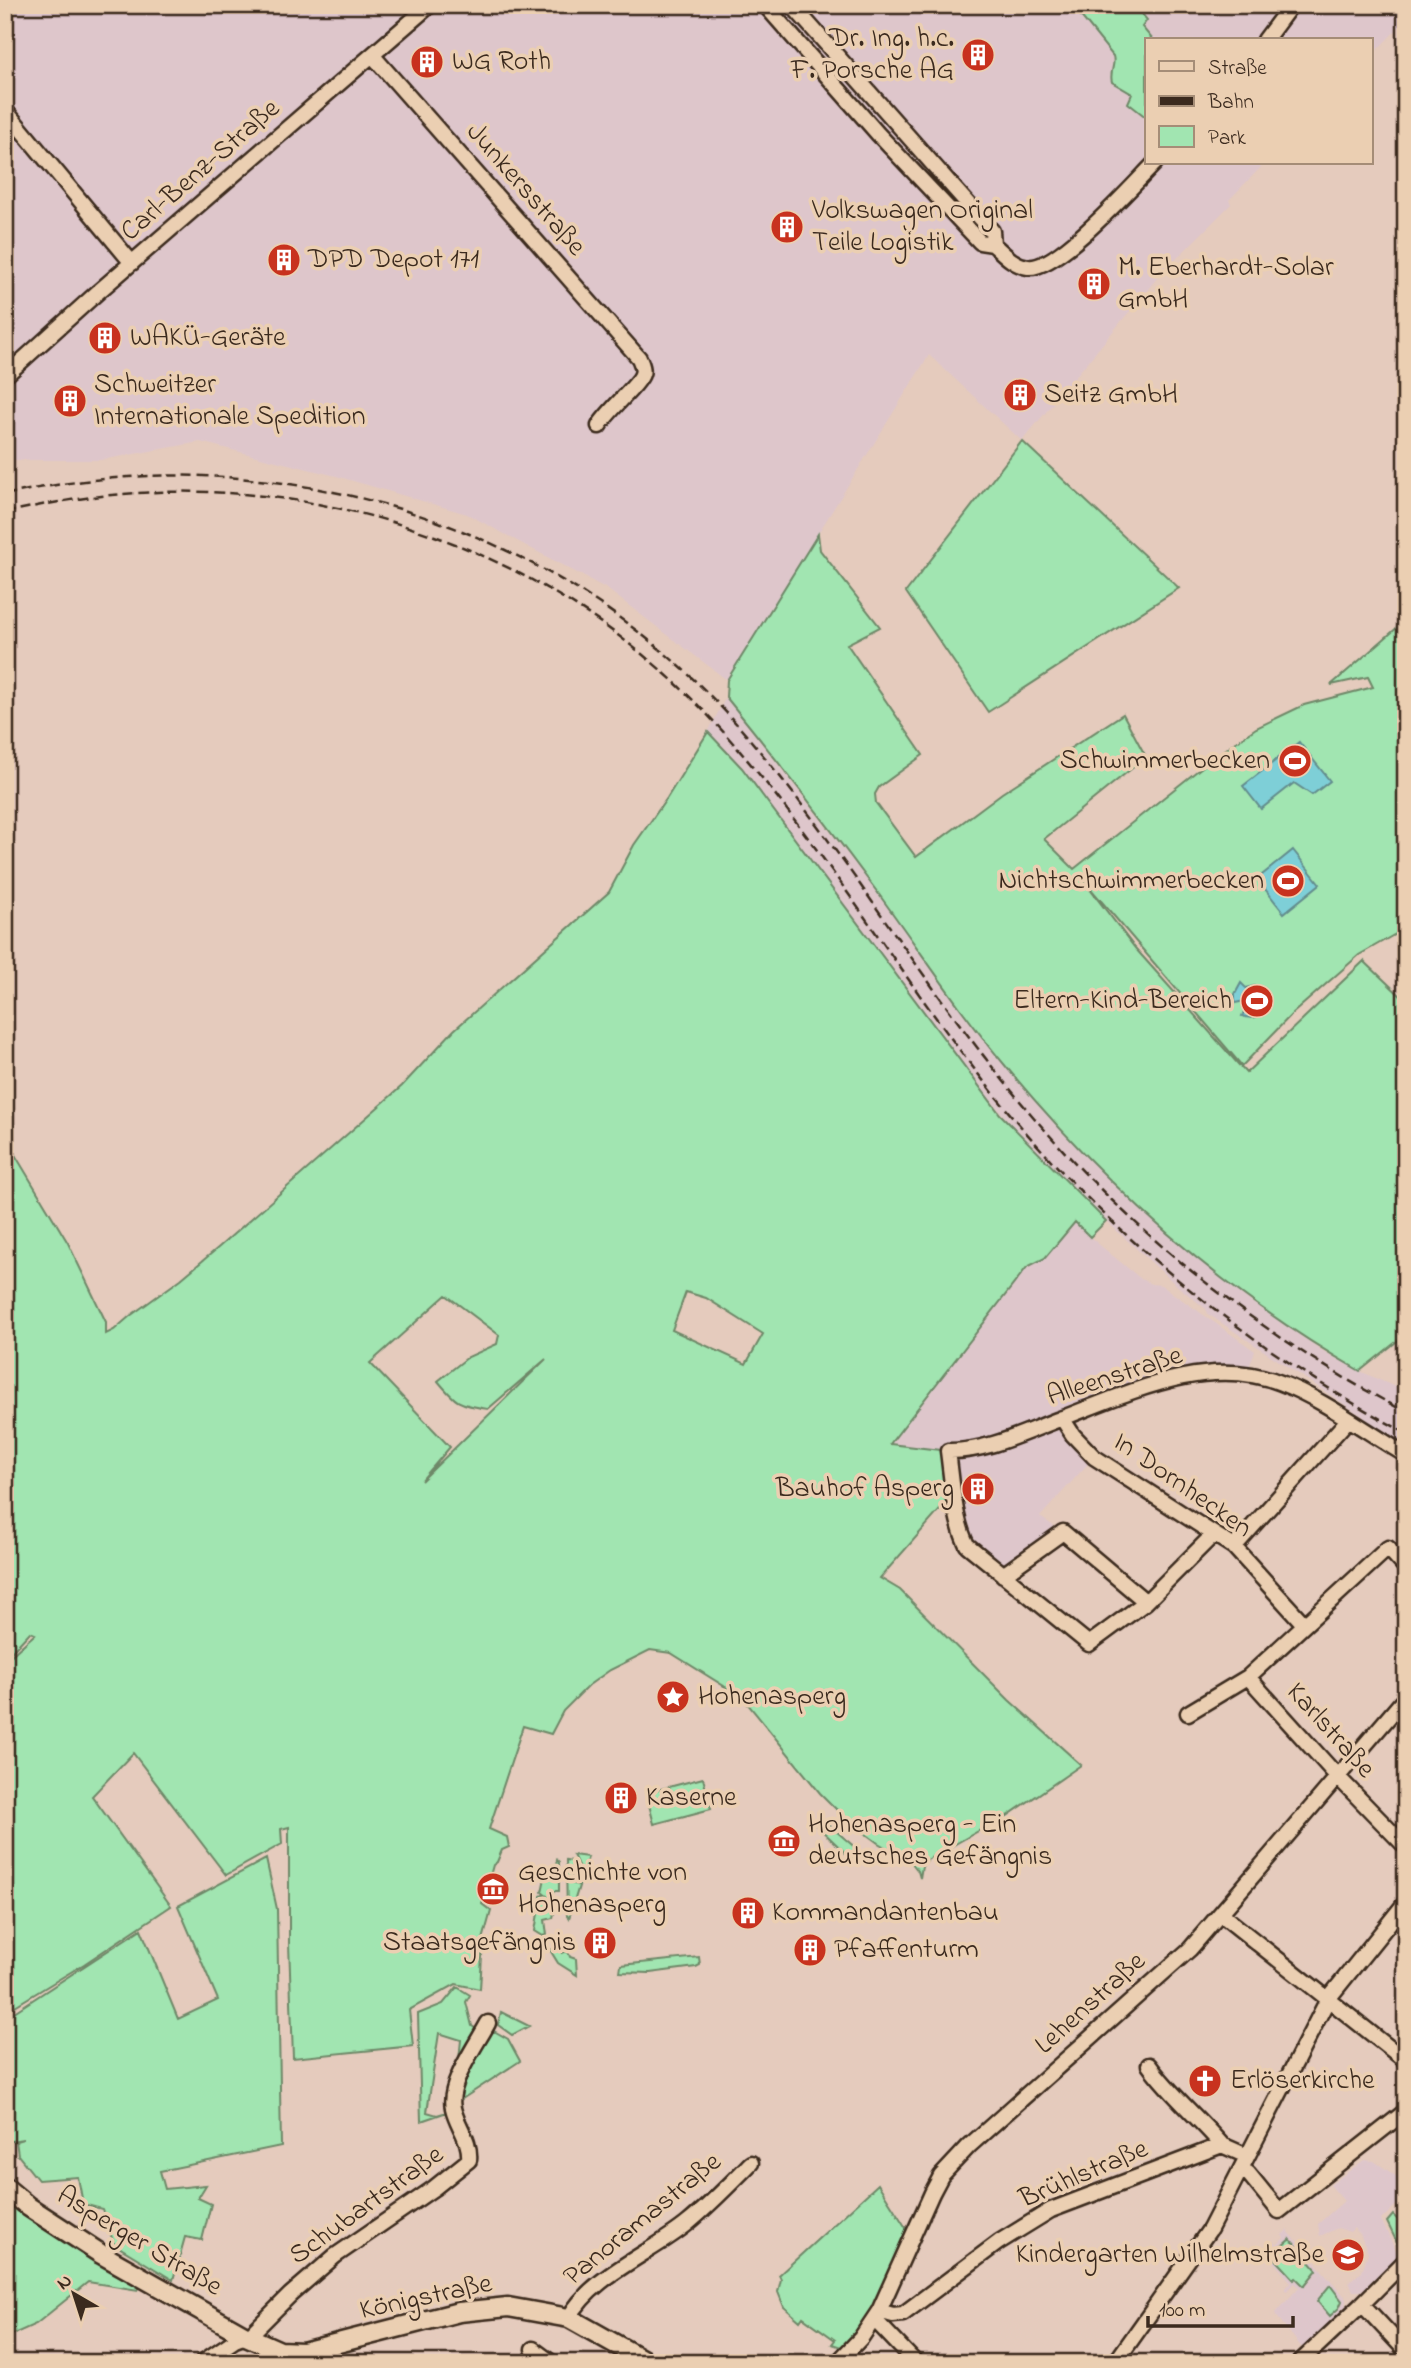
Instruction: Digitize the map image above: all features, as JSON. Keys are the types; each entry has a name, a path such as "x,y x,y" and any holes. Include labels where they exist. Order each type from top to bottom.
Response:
{"main road":[{"name":"Asperger Straße","path":"5,2187 29,2207 102,2254 247,2337"},
{"name":"Königstraße","path":"247,2337 280,2351 292,2353 485,2308 528,2308 569,2318 642,2361"}],"street":[{"name":"Carl-Benz-Straße","path":"5,376 430,5"},
{"path":"765,5 858,112 981,242 993,244 1015,264 1031,268 1051,260 1070,247 1154,164"},
{"path":"792,5 992,231 993,244"},
{"path":"1266,38 1291,5"},
{"name":"Junkersstraße","path":"373,56 639,358 643,367 639,381 606,413 599,426"},
{"path":"858,112 874,98"},
{"path":"5,110 132,263"},
{"name":"Alleenstraße","path":"1003,1575 972,1551 965,1541 948,1451 964,1452 1165,1380 1199,1374 1247,1373 1282,1383 1406,1455"},
{"name":"In Dornhecken","path":"1062,1419 1094,1457 1234,1547 1304,1624"},
{"path":"1234,1547 1348,1420"},
{"path":"1146,1602 1063,1532 1003,1575 1089,1644 1146,1602 1214,1534"},
{"path":"1188,1713 1248,1677 1388,1548 1406,1568"},
{"name":"Karlstraße","path":"1248,1677 1337,1776 1406,1847"},
{"name":"Lehenstraße","path":"837,2363 876,2315 932,2193 953,2163 1190,1950 1406,1697"},
{"path":"1115,2363 1210,2229 1328,1999 1406,1902"},
{"path":"1222,1914 1406,2061"},
{"name":"Schubartstraße","path":"247,2337 335,2256 434,2188 469,2160 470,2152 453,2108 452,2089 488,2023"},
{"path":"1149,2065 1223,2146 1247,2156"},
{"path":"1239,2172 1248,2173 1279,2211 1406,2111"},
{"name":"Brühlstraße","path":"876,2315 903,2314 999,2242 1061,2206 1223,2146"},
{"name":"Panoramastraße","path":"569,2318 575,2307 596,2286 688,2224 751,2163"},
{"path":"1299,2363 1406,2260"},
{"path":"1362,2304 1406,2351"},
{"path":"876,2315 916,2363"},
{"path":"201,2363 235,2340 247,2337"},
{"path":"533,2349 552,2363"}],"shaded area":[{"path":"5,5 1406,5 1406,20 1372,55 1372,38 1145,38 1145,164 1264,164 1229,200 1231,204 1158,277 1022,441 929,355 727,680 607,589 467,514 336,476 200,442 101,460 5,460"},
{"path":"726,697 874,888 1007,1068 1065,1134 1127,1197 1250,1301 1323,1351 1406,1392 1406,1445 1368,1424 1365,1418 1208,1314 1206,1309 1106,1221 1027,1144 973,1079 742,768 708,732"},
{"path":"1075,1221 1090,1237 1141,1279 1161,1285 1255,1351 1247,1373 1199,1374 1062,1418 1094,1457 1040,1517 1063,1532 1003,1575 972,1551 954,1494 890,1445 1027,1267 1045,1258"},
{"path":"1364,2160 1374,2161 1406,2183 1406,2195 1381,2220 1398,2255 1368,2287 1353,2291 1349,2281 1362,2272 1368,2253 1360,2234 1354,2228 1350,2232 1338,2228 1320,2236 1318,2224 1344,2201 1330,2185"},
{"path":"1287,2230 1347,2299 1346,2306 1302,2348 1275,2314 1299,2287 1295,2283 1287,2291 1285,2289 1291,2282 1264,2251 1274,2242 1277,2245"}],"green space":[{"path":"1088,5 1148,5 1142,14 1147,20 1142,27 1151,38 1145,38 1145,116 1128,103 1132,94 1112,82 1113,56 1080,15"},
{"path":"1022,441 1179,588 988,712 906,592"},
{"path":"818,534 820,550 880,627 847,644 923,755 879,787 875,794 876,803 916,857 1002,793 1123,714 1146,757 1044,839 1074,869 1212,759 1256,728 1304,705 1373,687 1368,677 1331,685 1406,620 1406,928 1359,955 1292,1014 1242,1066 1079,875 1135,948 1246,1073 1364,961 1406,1001 1406,1334 1360,1371 1310,1341 1215,1273 1127,1197 1086,1156 990,1047 839,840 726,697 727,680"},
{"path":"708,732 742,768 1000,1114 1106,1221 1090,1237 1075,1222 1045,1258 1027,1267 890,1444 948,1451 954,1494 880,1578 900,1590 1009,1700 1081,1765 984,1832 982,1829 927,1860 922,1866 920,1878 911,1862 878,1843 847,1820 820,1793 743,1698 671,1653 650,1650 610,1670 589,1685 563,1711 551,1734 523,1726 489,1829 507,1837 509,1847 502,1850 493,1865 482,1904 491,1911 483,1940 480,1989 456,1984 409,2010 413,2046 293,2058 289,1827 281,1829 282,1844 226,1875 133,1753 92,1796 171,1906 5,2012 5,1661 35,1634 30,1632 5,1659 5,1138 68,1243 106,1322 106,1334 114,1330 219,1247 402,1086 454,1030 609,892 634,845","holes":["686,1292 706,1298 763,1334 746,1364 672,1330","446,1295 499,1335 497,1344 468,1357 438,1381 459,1402 488,1409 546,1359 421,1481 450,1447 370,1363"]},
{"path":"703,1778 711,1809 654,1824 646,1793"},
{"path":"822,1819 864,1855 856,1863 815,1824"},
{"path":"573,1855 588,1857 569,1918 566,1860 571,1861 576,1868 573,1869 569,1882 577,1885 581,1872"},
{"path":"266,1859 277,1909 281,2146 160,2171 165,2189 206,2185 198,2198 211,2204 202,2240 185,2237 173,2280 114,2244 102,2209 83,2204 78,2177 38,2180 18,2155 16,2141 23,2139 5,2142 5,2018 141,1929 178,2019 218,2000 178,1906"},
{"path":"557,1860 559,1891 553,1891 553,1897 549,1898 542,1892 546,1873 554,1874"},
{"path":"543,1895 555,1908 553,1918 545,1920 547,1935 543,1936 535,1931"},
{"path":"560,1948 562,1953 568,1951 570,1957 576,1959 577,1975 558,1963 550,1950"},
{"path":"699,1957 700,1965 696,1967 650,1973 620,1972 621,1965"},
{"path":"457,1987 470,1995 466,2002 472,2026 476,2029 458,2069 461,2040 439,2033 427,2112 437,2115 447,2112 421,2121 418,2014 443,2004"},
{"path":"501,2012 529,2026 512,2035 498,2025"},
{"path":"494,2031 508,2039 520,2061 456,2103 486,2036"},
{"path":"878,2184 908,2231 865,2320 841,2347 832,2344 835,2340 803,2317 800,2321 784,2307 778,2292 781,2279 779,2275"},
{"path":"5,2187 145,2279 138,2290 88,2282 36,2324 5,2338"},
{"path":"1393,2215 1406,2228 1406,2246 1401,2251 1387,2222"},
{"path":"1290,2239 1317,2270 1304,2286 1272,2255"},
{"path":"1330,2285 1342,2301 1330,2316 1317,2301"}],"water":[{"name":"Schwimmerbecken","path":"1299,742 1330,781 1312,795 1294,783 1261,809 1243,786"},
{"name":"Nichtschwimmerbecken","path":"1293,850 1320,884 1284,913 1257,879"},
{"name":"Eltern-Kind-Bereich","path":"1241,983 1246,988 1255,986 1263,990 1266,999 1263,1005 1268,1008 1259,1016 1242,1016 1250,1000 1235,1003 1235,994"}],"railway":[{"path":"5,495 106,479 207,476 308,487 406,511 499,547 588,596 669,657 741,729 816,823 956,1020 1031,1114 1113,1202 1204,1281 1252,1317 1353,1383 1406,1412"},
{"path":"5,513 106,496 206,492 305,502 402,525 494,561 581,609 661,670 733,743 808,838 948,1034 1023,1129 1064,1174 1153,1259 1200,1298 1300,1370 1406,1433"}],"place":[{"name":"Dr. Ing. h.c. F. Porsche AG","path":"978,55"},
{"name":"WG Roth","path":"427,62"},
{"name":"Volkswagen Original Teile Logistik","path":"787,227"},
{"name":"DPD Depot 171","path":"284,260"},
{"name":"M. Eberhardt-Solar GmbH","path":"1094,284"},
{"name":"WAKÜ-Geräte","path":"105,338"},
{"name":"Seitz GmbH","path":"1020,395"},
{"name":"Schweitzer Internationale Spedition","path":"70,401"},
{"name":"Schwimmerbecken","path":"1295,761"},
{"name":"Nichtschwimmerbecken","path":"1288,881"},
{"name":"Eltern-Kind-Bereich","path":"1257,1001"},
{"name":"Bauhof Asperg","path":"978,1489"},
{"name":"Hohenasperg","path":"673,1697"},
{"name":"Kaserne","path":"621,1798"},
{"name":"Hohenasperg - Ein deutsches Gefängnis","path":"784,1841"},
{"name":"Geschichte von Hohenasperg","path":"493,1889"},
{"name":"Kommandantenbau","path":"748,1913"},
{"name":"Staatsgefängnis","path":"600,1943"},
{"name":"Pfaffenturm","path":"810,1950"},
{"name":"Erlöserkirche","path":"1205,2081"},
{"name":"Kindergarten Wilhelmstraße","path":"1348,2255"}]}
